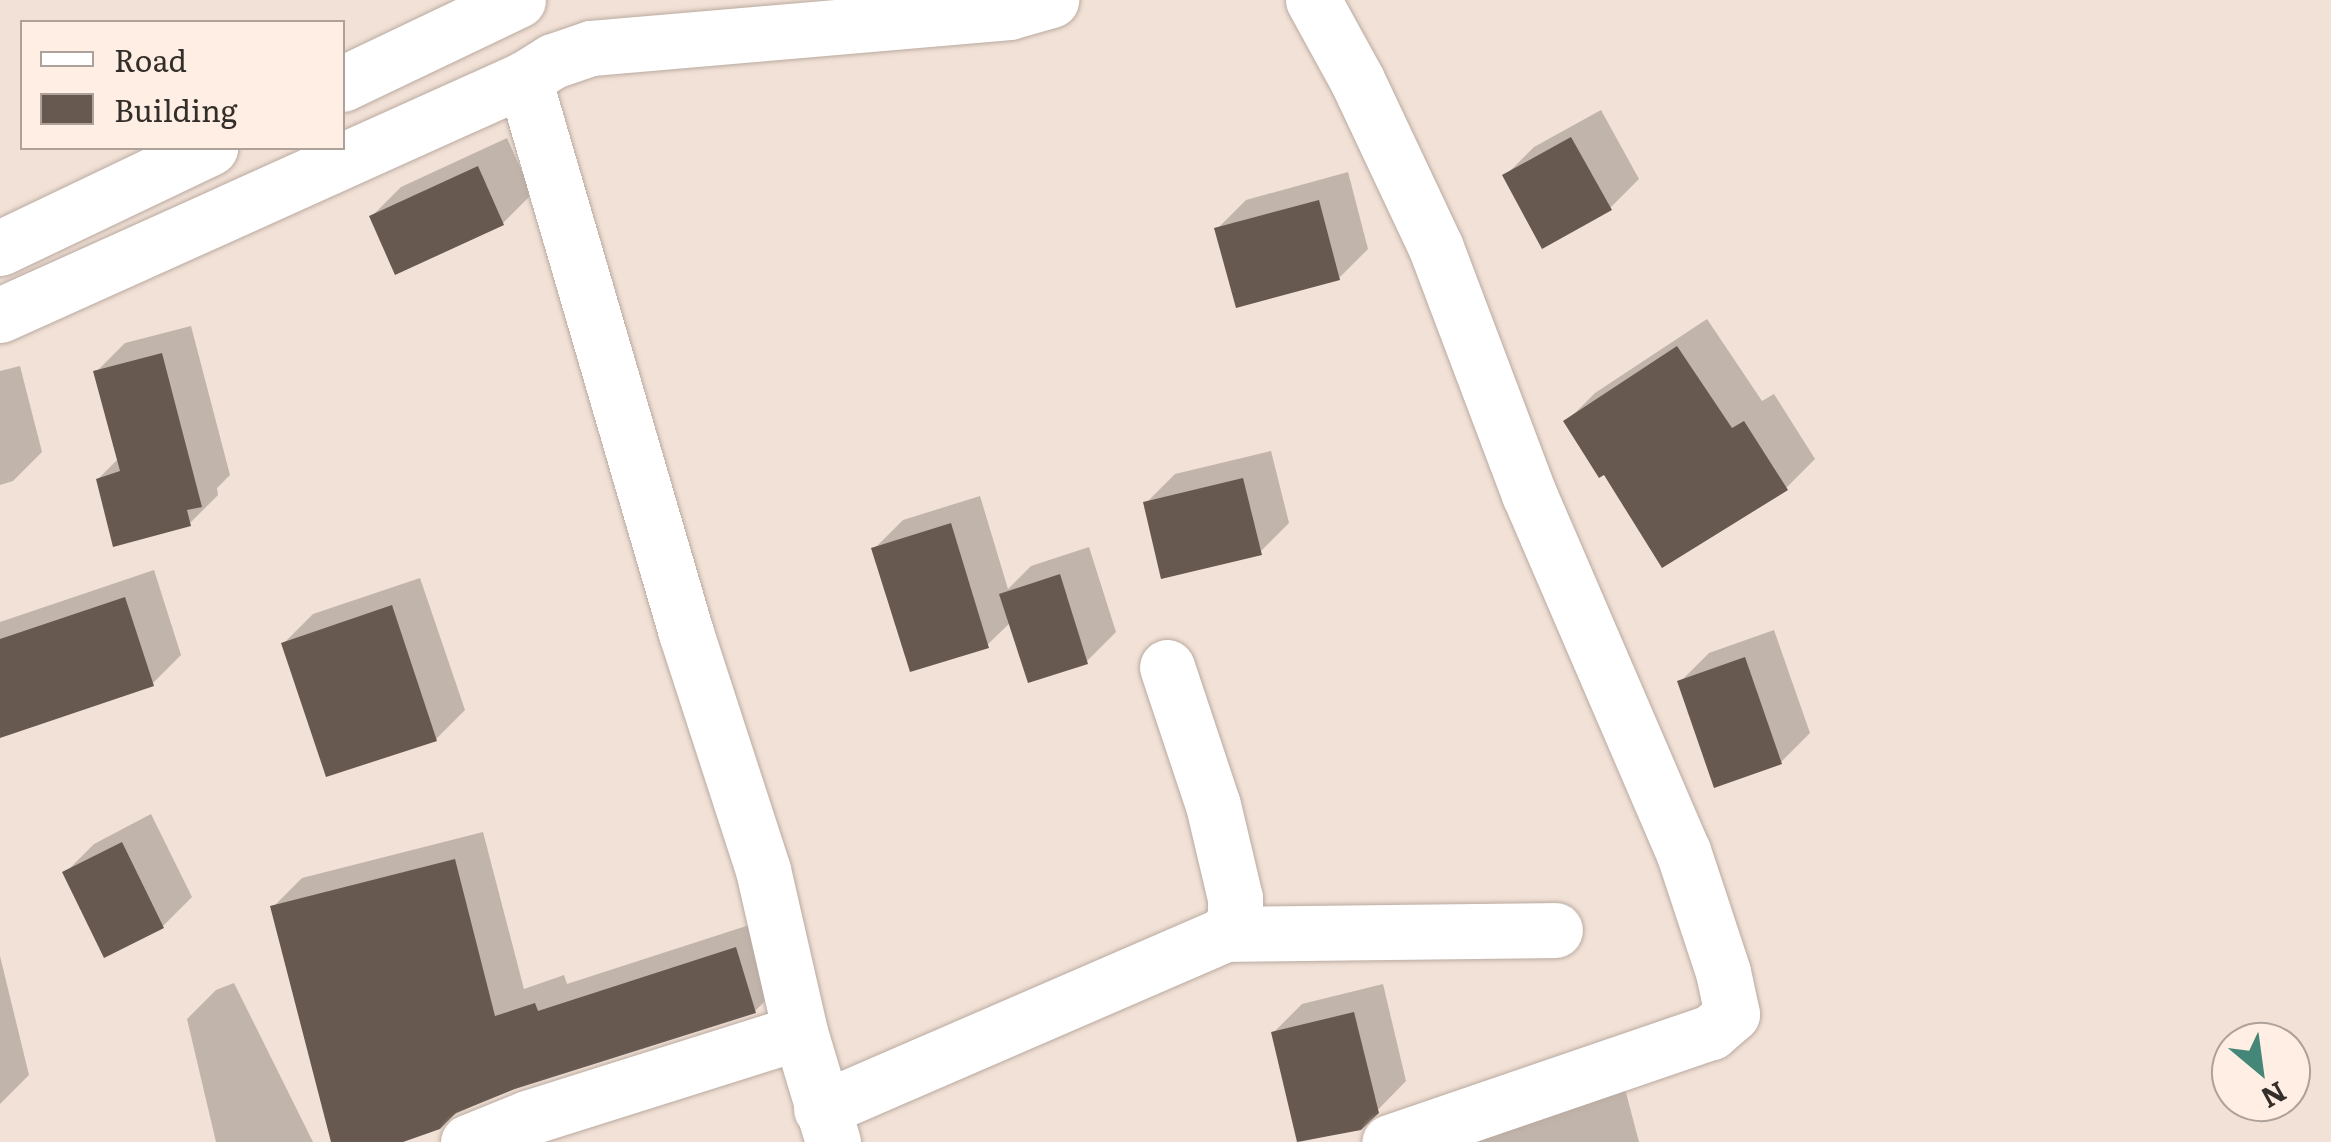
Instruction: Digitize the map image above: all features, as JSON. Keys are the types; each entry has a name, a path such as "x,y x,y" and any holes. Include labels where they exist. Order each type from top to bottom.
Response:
{"street":[{"path":"345,83 518,0"},
{"path":"0,315 592,48 1009,12 1052,0"},
{"path":"1313,0 1357,80 1436,248 1529,494 1682,850 1723,972 1732,1014 1710,1032 1388,1142"},
{"path":"524,79 686,632 763,870 800,1032 827,1125 1225,934 1555,930"},
{"path":"0,248 206,150"},
{"path":"1167,667 1213,804 1235,898 1235,920 1225,934"},
{"path":"468,1142 526,1118 800,1032"}],"building":[{"path":"1571,137 1612,210 1542,249 1502,175"},
{"path":"478,166 504,225 395,275 369,216"},
{"path":"1319,200 1340,280 1236,308 1214,228"},
{"path":"1677,346 1732,428 1744,421 1788,490 1662,568 1604,475 1599,478 1563,421"},
{"path":"162,353 202,507 187,510 191,526 113,547 96,479 120,471 93,371"},
{"path":"1243,478 1262,555 1161,579 1143,502"},
{"path":"951,523 989,648 910,672 871,548"},
{"path":"1060,574 1088,664 1028,683 999,594"},
{"path":"125,597 154,686 0,738 0,639"},
{"path":"392,605 437,741 326,777 281,643"},
{"path":"1745,657 1782,764 1714,788 1677,681"},
{"path":"122,842 164,928 104,958 62,872"},
{"path":"455,859 495,1016 535,1003 538,1011 736,947 756,1013 515,1089 456,1113 440,1129 403,1142 331,1142 270,906"},
{"path":"1354,1012 1379,1113 1361,1130 1297,1142 1271,1032"}]}
